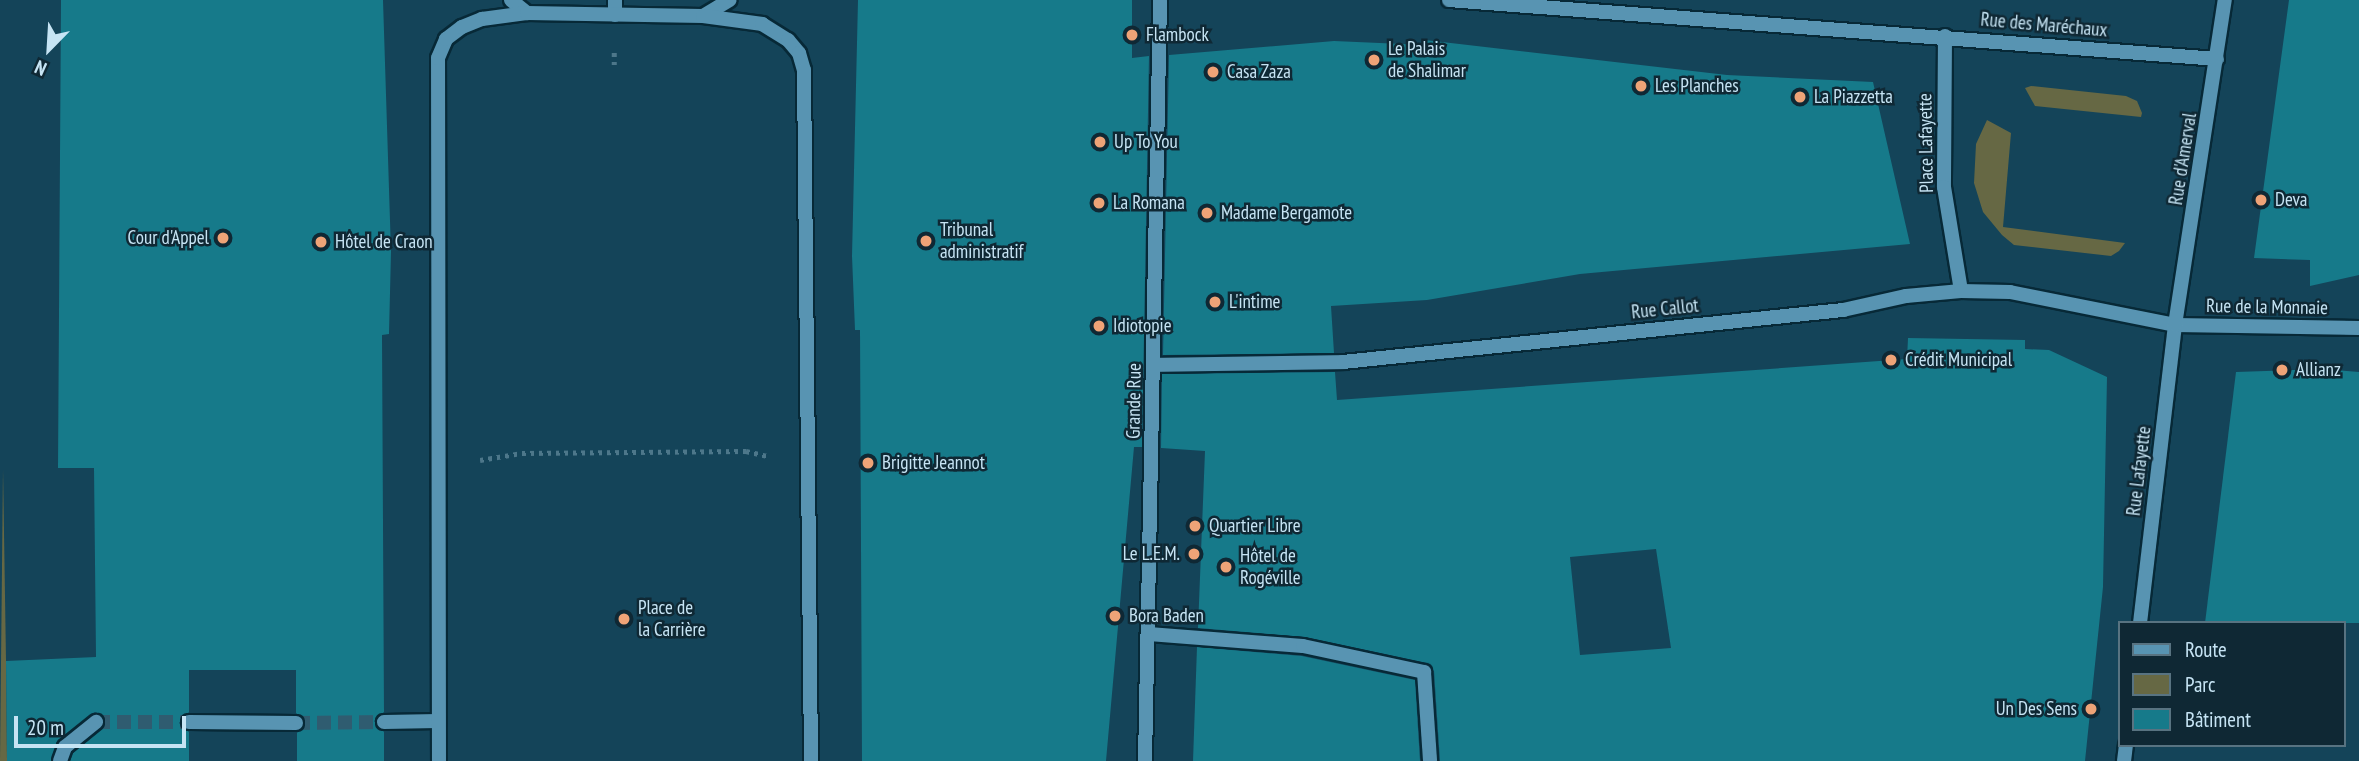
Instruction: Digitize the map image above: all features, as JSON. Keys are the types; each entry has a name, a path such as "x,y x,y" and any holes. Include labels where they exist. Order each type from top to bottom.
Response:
{"street":[{"path":"511,0 527,13"},
{"path":"703,16 730,0"},
{"name":"Grande Rue","path":"1146,761 1160,0"},
{"name":"Rue des Maréchaux","path":"1449,0 2217,59"},
{"name":"Rue d'Amerval","path":"2175,325 2225,0"},
{"path":"439,761 438,58 446,39 462,27 527,13 615,7 762,24 788,40 804,70 811,761"},
{"name":"Place Lafayette","path":"1945,36 1944,187 1962,291"},
{"name":"Rue Callot","path":"1154,365 1343,362 1843,310 1906,296 1962,291 2010,292 2175,325"},
{"name":"Rue de la Monnaie","path":"2175,325 2359,328"},
{"name":"Rue Lafayette","path":"2140,621 2175,325"},
{"path":"1149,634 1303,646 1424,672 1430,761"},
{"path":"384,722 438,721"},
{"path":"60,761 65,747 96,722"},
{"path":"189,722 296,723"}],"path":[{"path":"480,460 522,453 746,451 767,456"}],"green space":[{"path":"2031,86 2126,96 2137,101 2141,117 2035,106 2025,88"},
{"path":"1987,120 2011,133 2003,227 2125,243 2119,251 2111,256 2014,245 2002,235 1983,212 1974,183 1976,144"},
{"path":"3,469 6,661 7,761 0,761"}],"building":[{"path":"61,0 383,0 391,252 389,334 382,335 384,712 374,721 384,732 384,761 297,761 297,733 306,722 296,713 296,670 189,670 189,712 179,723 189,732 189,761 70,761 73,753 105,726 104,717 95,712 58,740 51,761 7,761 6,661 96,657 94,468 58,468"},
{"path":"858,0 1132,0 1132,58 1149,56 1142,447 1134,447 1106,761 862,761 860,330 855,330 852,256"},
{"path":"2289,0 2359,0 2359,275 2310,286 2310,260 2254,258"},
{"path":"1425,40 1727,75 1873,82 1910,244 1580,274 1427,300 1331,306 1334,353 1163,355 1169,55 1334,41 1425,45"},
{"path":"1908,338 2025,340 2025,349 2049,350 2107,377 2103,587 2085,761 1440,761 1434,671 1427,663 1305,637 1198,628 1205,451 1161,448 1162,374 1335,372 1337,400 1907,359","holes":["1656,549 1671,648 1580,655 1570,557"]},
{"path":"2323,369 2359,372 2359,623 2205,621 2236,372"},
{"path":"1197,647 1302,656 1415,680 1420,761 1193,761"}],"tunnel":[{"path":"96,722 189,722"},
{"path":"296,723 384,722"}],"place":[{"name":"Flambock","path":"1132,35"},
{"name":"Le Palais de Shalimar","path":"1374,60"},
{"name":"Casa Zaza","path":"1213,72"},
{"name":"Les Planches","path":"1641,86"},
{"name":"La Piazzetta","path":"1800,97"},
{"name":"Up To You","path":"1100,142"},
{"name":"Deva","path":"2261,200"},
{"name":"La Romana","path":"1099,203"},
{"name":"Madame Bergamote","path":"1207,213"},
{"name":"Cour d'Appel","path":"223,238"},
{"name":"Tribunal administratif","path":"926,241"},
{"name":"Hôtel de Craon","path":"321,242"},
{"name":"L'intime","path":"1215,302"},
{"name":"Idiotopie","path":"1099,326"},
{"name":"Crédit Municipal","path":"1891,360"},
{"name":"Allianz","path":"2282,370"},
{"name":"Brigitte Jeannot","path":"868,463"},
{"name":"Quartier Libre","path":"1195,526"},
{"name":"Le L.E.M.","path":"1194,554"},
{"name":"Hôtel de Rogéville","path":"1226,567"},
{"name":"Bora Baden","path":"1115,616"},
{"name":"Place de la Carrière","path":"624,619"},
{"name":"Un Des Sens","path":"2091,709"}]}
